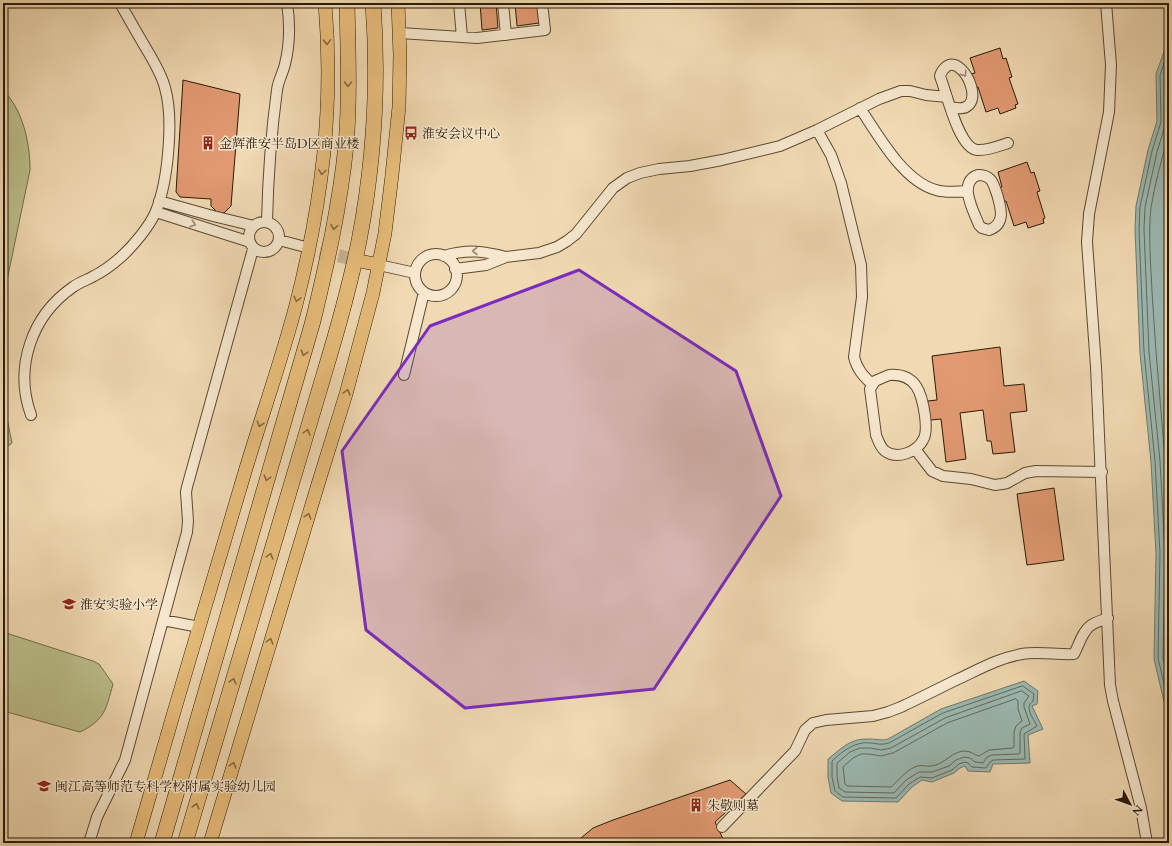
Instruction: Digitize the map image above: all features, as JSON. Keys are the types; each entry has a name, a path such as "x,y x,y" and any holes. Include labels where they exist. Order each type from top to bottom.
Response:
{"highway":[{"path":"162,843 324,279 340,192 346,144 348,63 347,3"},
{"path":"185,843 328,363 359,242 371,155 375,112 376,64 373,3"}],"main road":[{"path":"136,843 255,440 282,357 296,304 315,250 326,136 327,60 325,3"},
{"path":"210,843 316,488 346,394 374,293 389,204 399,107 400,33 398,3"},
{"path":"360,261 379,264"}],"street":[{"path":"31,415 27,402 24,370 27,355 38,325 51,305 57,299 73,287 110,267 141,235 156,212 168,160 168,100 162,78 120,3"},
{"path":"267,222 268,177 276,95 285,66 289,40 287,3"},
{"path":"459,3 462,37"},
{"path":"503,3 506,35"},
{"path":"400,33 477,38 545,30 542,3"},
{"path":"1106,3 1111,59 1109,112 1088,214 1087,242 1102,472 1109,671 1113,701 1141,808 1147,843"},
{"path":"951,107 958,109 966,107 972,100 973,96 967,76 963,70 955,65 946,66 940,76 960,134 968,145 977,150 1008,143"},
{"path":"444,256 462,252 479,251 506,256 549,251 567,241 584,225 613,188 627,178 659,169 706,164 780,146 818,130 879,99 906,91 926,96 948,97"},
{"path":"860,108 896,159 918,181 936,190 946,192 967,191"},
{"path":"818,130 831,155 841,183 861,265 862,291 854,357 860,372 872,384"},
{"path":"983,175 990,179 1001,209 1001,219 995,226 989,230 982,228 967,191 975,176 983,175"},
{"path":"159,201 254,226"},
{"path":"89,843 97,817 125,760 187,532 187,487 252,245 249,234 254,226 262,222 267,222 278,231 279,240 277,245 269,252 259,252 252,245 156,212"},
{"path":"279,240 315,250"},
{"path":"431,254 438,254 449,259 456,269 455,282 448,292 442,295 430,295 424,292 417,284 415,273 420,261 431,254"},
{"path":"456,269 486,265 506,256"},
{"path":"379,264 415,273"},
{"path":"404,375 424,292"},
{"path":"896,375 908,380 916,385 922,396 926,428 924,440 915,449 910,452 896,454 884,450 881,446 876,435 870,389 872,384 882,377 896,375"},
{"path":"915,449 932,471 938,475 995,484 1007,483 1026,473 1036,471 1102,472"},
{"path":"722,827 795,751 805,730 813,723 826,720 873,716 888,712 908,704 981,667 1010,657 1044,652 1074,654 1080,645 1084,634 1090,626 1108,618"},
{"path":"163,620 199,627"}],"highlighted area":[{"path":"579,270 736,371 781,496 654,689 465,708 366,630 342,451 430,326"}],"green space":[{"path":"3,90 16,107 24,127 29,149 30,170 5,290 3,307"},
{"path":"3,399 12,443 3,450"},
{"path":"3,632 99,664 113,684 106,707 100,718 88,728 80,732 3,711"}],"water":[{"path":"1169,38 1169,723 1154,659 1156,554 1151,462 1140,353 1135,229 1136,206 1148,150 1157,121 1156,74"},
{"path":"1024,681 1038,691 1037,704 1032,706 1043,729 1028,735 1030,763 993,764 990,772 968,771 965,766 954,773 932,782 922,780 912,787 898,802 842,801 831,793 828,777 828,759 847,744 863,739 888,739 941,709"}],"building":[{"path":"480,3 496,3 498,28 482,30"},
{"path":"515,3 537,3 539,23 517,26"},
{"path":"1000,48 1003,59 1006,58 1012,77 1009,78 1018,104 1015,105 1016,108 1000,114 998,108 986,112 978,87 967,91 963,76 975,73 970,58"},
{"name":"金辉淮安半岛D区商业楼","path":"183,80 240,94 231,206 224,213 217,212 211,206 211,199 180,197 176,192"},
{"path":"1027,162 1031,173 1034,172 1040,191 1037,192 1045,218 1043,219 1044,223 1028,228 1026,222 1014,226 1006,201 995,205 990,190 1002,187 998,172"},
{"path":"1000,347 1004,386 1024,384 1027,411 1010,413 1015,452 993,454 991,441 987,441 983,410 960,413 966,459 946,462 941,419 921,421 918,402 937,400 932,356"},
{"path":"1054,488 1064,560 1027,565 1017,494"},
{"name":"朱敬则墓","path":"730,780 746,794 715,822 725,843 576,843 593,828"}],"tunnel":[{"path":"320,251 360,261"}],"place":[{"name":"淮安会议中心","path":"411,133"},
{"name":"金辉淮安半岛D区商业楼","path":"208,143"},
{"name":"淮安实验小学","path":"69,604"},
{"name":"闽江高等师范专科学校附属实验幼儿园","path":"44,786"},
{"name":"朱敬则墓","path":"696,805"}]}
